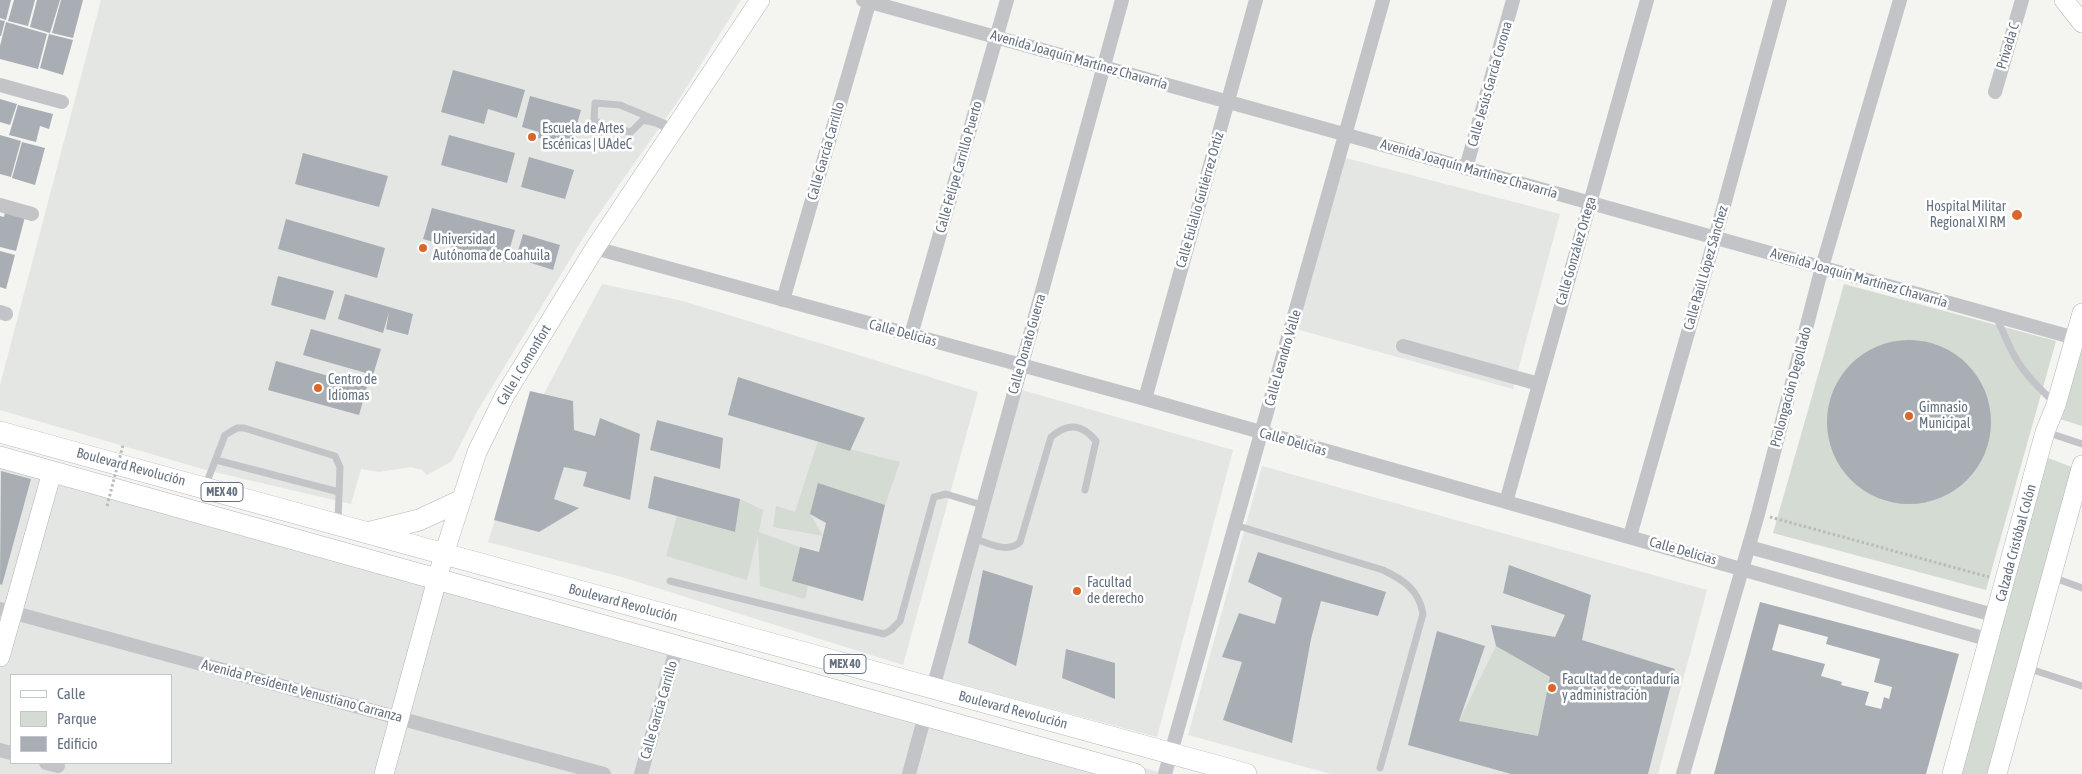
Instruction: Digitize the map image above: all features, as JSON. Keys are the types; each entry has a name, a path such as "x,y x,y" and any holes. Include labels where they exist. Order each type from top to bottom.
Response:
{"main road":[{"name":"Calle I. Comonfort","path":"384,774 444,554 477,452 506,395 595,248 760,0"},
{"path":"2064,0 2082,23"},
{"name":"Calzada Cristóbal Colón","path":"1952,774 1997,616 2045,432 2056,404 2082,313"},
{"name":"Boulevard Revolución","path":"0,432 1246,774"},
{"name":"MEX 40","path":"0,458 1135,774"},
{"path":"1997,774 2051,577 2077,505 2082,465"},
{"path":"0,657 6,610 52,472"},
{"path":"367,533 419,520 460,501"}],"street":[{"name":"Calle Felipe Carrillo Puerto","path":"911,335 1007,0"},
{"name":"Calle Donato Guerra","path":"933,688 1122,0"},
{"name":"Calle Eulalio Gutiérrez Ortiz","path":"1145,399 1256,0"},
{"name":"Calle Leandro Valle","path":"1165,774 1383,0"},
{"name":"Calle Jesús García Corona","path":"1466,168 1514,0"},
{"name":"Calle González Ortega","path":"1506,502 1647,0"},
{"name":"Calle Raúl López Sánchez","path":"1630,536 1715,238 1780,0"},
{"name":"Prolongación Degollado","path":"1683,774 1749,547 1822,267 1900,0"},
{"name":"Privada C","path":"1994,92 2022,0"},
{"name":"Avenida Joaquín Martínez Chavarría","path":"868,1 2075,338"},
{"name":"Calle García Carrillo","path":"783,300 868,1"},
{"path":"0,85 62,102"},
{"path":"0,205 32,214"},
{"name":"Calle Delicias","path":"595,248 1145,399 1262,434 1630,536 1990,640"},
{"path":"1403,346 1539,384"},
{"path":"1749,547 1997,616"},
{"name":"Avenida Presidente Venustiano Carranza","path":"6,610 604,774"},
{"name":"Calle García Carrillo","path":"642,774 677,646"},
{"path":"909,774 925,715"}],"lane":[{"path":"595,103 620,105 674,130 643,120 631,132 606,127 594,120 595,103"},
{"path":"1996,316 2013,357 2028,378 2056,404"},
{"path":"973,538 1008,548 1020,542 1051,437 1060,429 1069,426 1077,426 1089,433 1096,441 1085,490"},
{"path":"204,487 225,435 237,428 244,428 331,453 338,461 338,524"},
{"path":"2045,432 2082,444"},
{"path":"216,460 339,492"},
{"path":"670,581 884,634 892,630 900,620 934,497 946,494 982,505"},
{"path":"1235,525 1384,570 1402,579 1413,589 1421,601 1423,614 1380,768"},
{"path":"2051,577 2082,588"},
{"path":"2026,668 2082,686"}],"path":[{"path":"107,506 123,445"},
{"path":"1758,514 2006,582"}],"shaded area":[{"path":"101,0 741,0 676,104 591,225 478,410 452,461 427,475 422,470 411,467 379,472 361,469 351,504 206,470 0,410 0,385"},
{"path":"1342,157 1560,214 1513,389 1296,329"},
{"path":"602,284 683,301 978,392 903,665 622,577 488,542 521,437"},
{"name":"Facultad de derecho","path":"1015,388 1233,450 1157,737 933,677"},
{"path":"0,454 52,469 1166,774 0,774"},
{"path":"1262,466 1707,590 1658,774 1331,774 1188,735"}],"green space":[{"path":"1844,284 2056,341 1986,590 1773,533"},
{"path":"2082,328 2082,426 2057,418"},
{"path":"818,441 900,462 885,505 810,514 823,536 773,527 776,506 795,512"},
{"path":"2045,457 2072,467 1990,774 1959,774"},
{"path":"740,499 763,510 759,532 800,547 792,581 808,586 805,599 760,586 758,535 747,580 666,556 677,516 734,532"},
{"path":"1496,646 1550,677 1538,736 1459,721"}],"building":[{"path":"0,0 11,0 6,20 0,18"},
{"path":"14,0 35,0 28,26 8,21"},
{"path":"37,0 60,0 50,33 30,27"},
{"path":"61,0 83,0 73,38 52,33"},
{"path":"0,20 5,21 1,36 0,36"},
{"path":"6,22 47,34 38,69 0,59 0,46"},
{"path":"49,34 73,40 63,75 40,68"},
{"path":"453,70 525,90 517,118 488,109 484,124 441,112"},
{"path":"530,96 581,110 572,142 556,137 553,142 538,138 539,132 522,127"},
{"path":"0,99 17,104 10,125 0,122"},
{"path":"18,105 53,114 49,129 40,126 36,142 9,135"},
{"path":"0,135 21,141 11,177 0,174"},
{"path":"449,135 515,153 507,183 441,165"},
{"path":"22,142 45,148 35,185 12,178"},
{"path":"303,153 388,176 379,207 295,184"},
{"path":"529,157 574,170 565,199 521,187"},
{"path":"6,208 26,213 16,251 0,247 0,216 4,217"},
{"path":"432,208 515,230 506,262 423,239"},
{"path":"286,219 385,248 377,278 278,249"},
{"path":"523,234 560,245 553,270 516,258"},
{"path":"0,251 15,255 6,289 0,287"},
{"path":"278,276 334,291 325,320 271,305"},
{"path":"345,294 413,314 408,335 386,329 389,312 383,333 338,319"},
{"path":"311,329 381,349 373,375 303,355"},
{"name":"Gimnasio Municipal","path":"1909,340 1933,344 1954,354 1967,364 1977,377 1987,398 1991,422 1987,446 1977,467 1967,480 1954,490 1933,500 1909,504 1885,500 1864,490 1851,480 1841,467 1831,446 1827,422 1831,398 1841,377 1851,364 1864,354 1885,344"},
{"name":"Centro de Idiomas","path":"276,361 367,387 359,415 268,390"},
{"path":"738,377 865,418 850,451 728,415"},
{"path":"530,391 573,401 574,430 595,436 600,418 640,434 630,500 583,486 587,472 564,467 554,499 579,508 539,532 494,520"},
{"path":"657,420 723,438 720,469 650,450"},
{"path":"1,471 31,479 2,585 0,584"},
{"path":"654,476 740,499 735,532 648,508"},
{"path":"818,483 885,505 863,601 792,581 800,547 819,552 826,523 810,514"},
{"path":"1258,552 1386,592 1378,616 1321,601 1311,639 1292,743 1223,720 1242,662 1222,657 1239,613 1275,624 1282,598 1248,582"},
{"path":"1509,565 1591,595 1582,640 1675,669 1648,774 1511,774 1408,745 1437,631 1485,646 1459,721 1538,736 1550,677 1496,646 1491,625 1555,637 1565,615 1503,593"},
{"path":"983,570 1033,586 1016,666 968,643"},
{"path":"1760,602 1959,654 1926,774 1714,774","holes":["1779,624 1828,637 1826,644 1880,659 1874,682 1892,687 1889,699 1884,697 1881,709 1865,705 1869,692 1841,685 1842,682 1821,676 1825,664 1772,650"]},
{"path":"1066,649 1115,663 1115,699 1062,678"}],"place":[{"name":"Escuela de Artes Escénicas | UAdeC","path":"532,137"},
{"name":"Hospital Militar Regional XI RM","path":"2017,215"},
{"name":"Universidad Autónoma de Coahuila","path":"423,248"},
{"name":"Centro de Idiomas","path":"318,388"},
{"name":"Gimnasio Municipal","path":"1909,416"},
{"name":"Facultad de derecho","path":"1077,591"},
{"name":"Facultad de contaduría y administración","path":"1552,688"}]}
